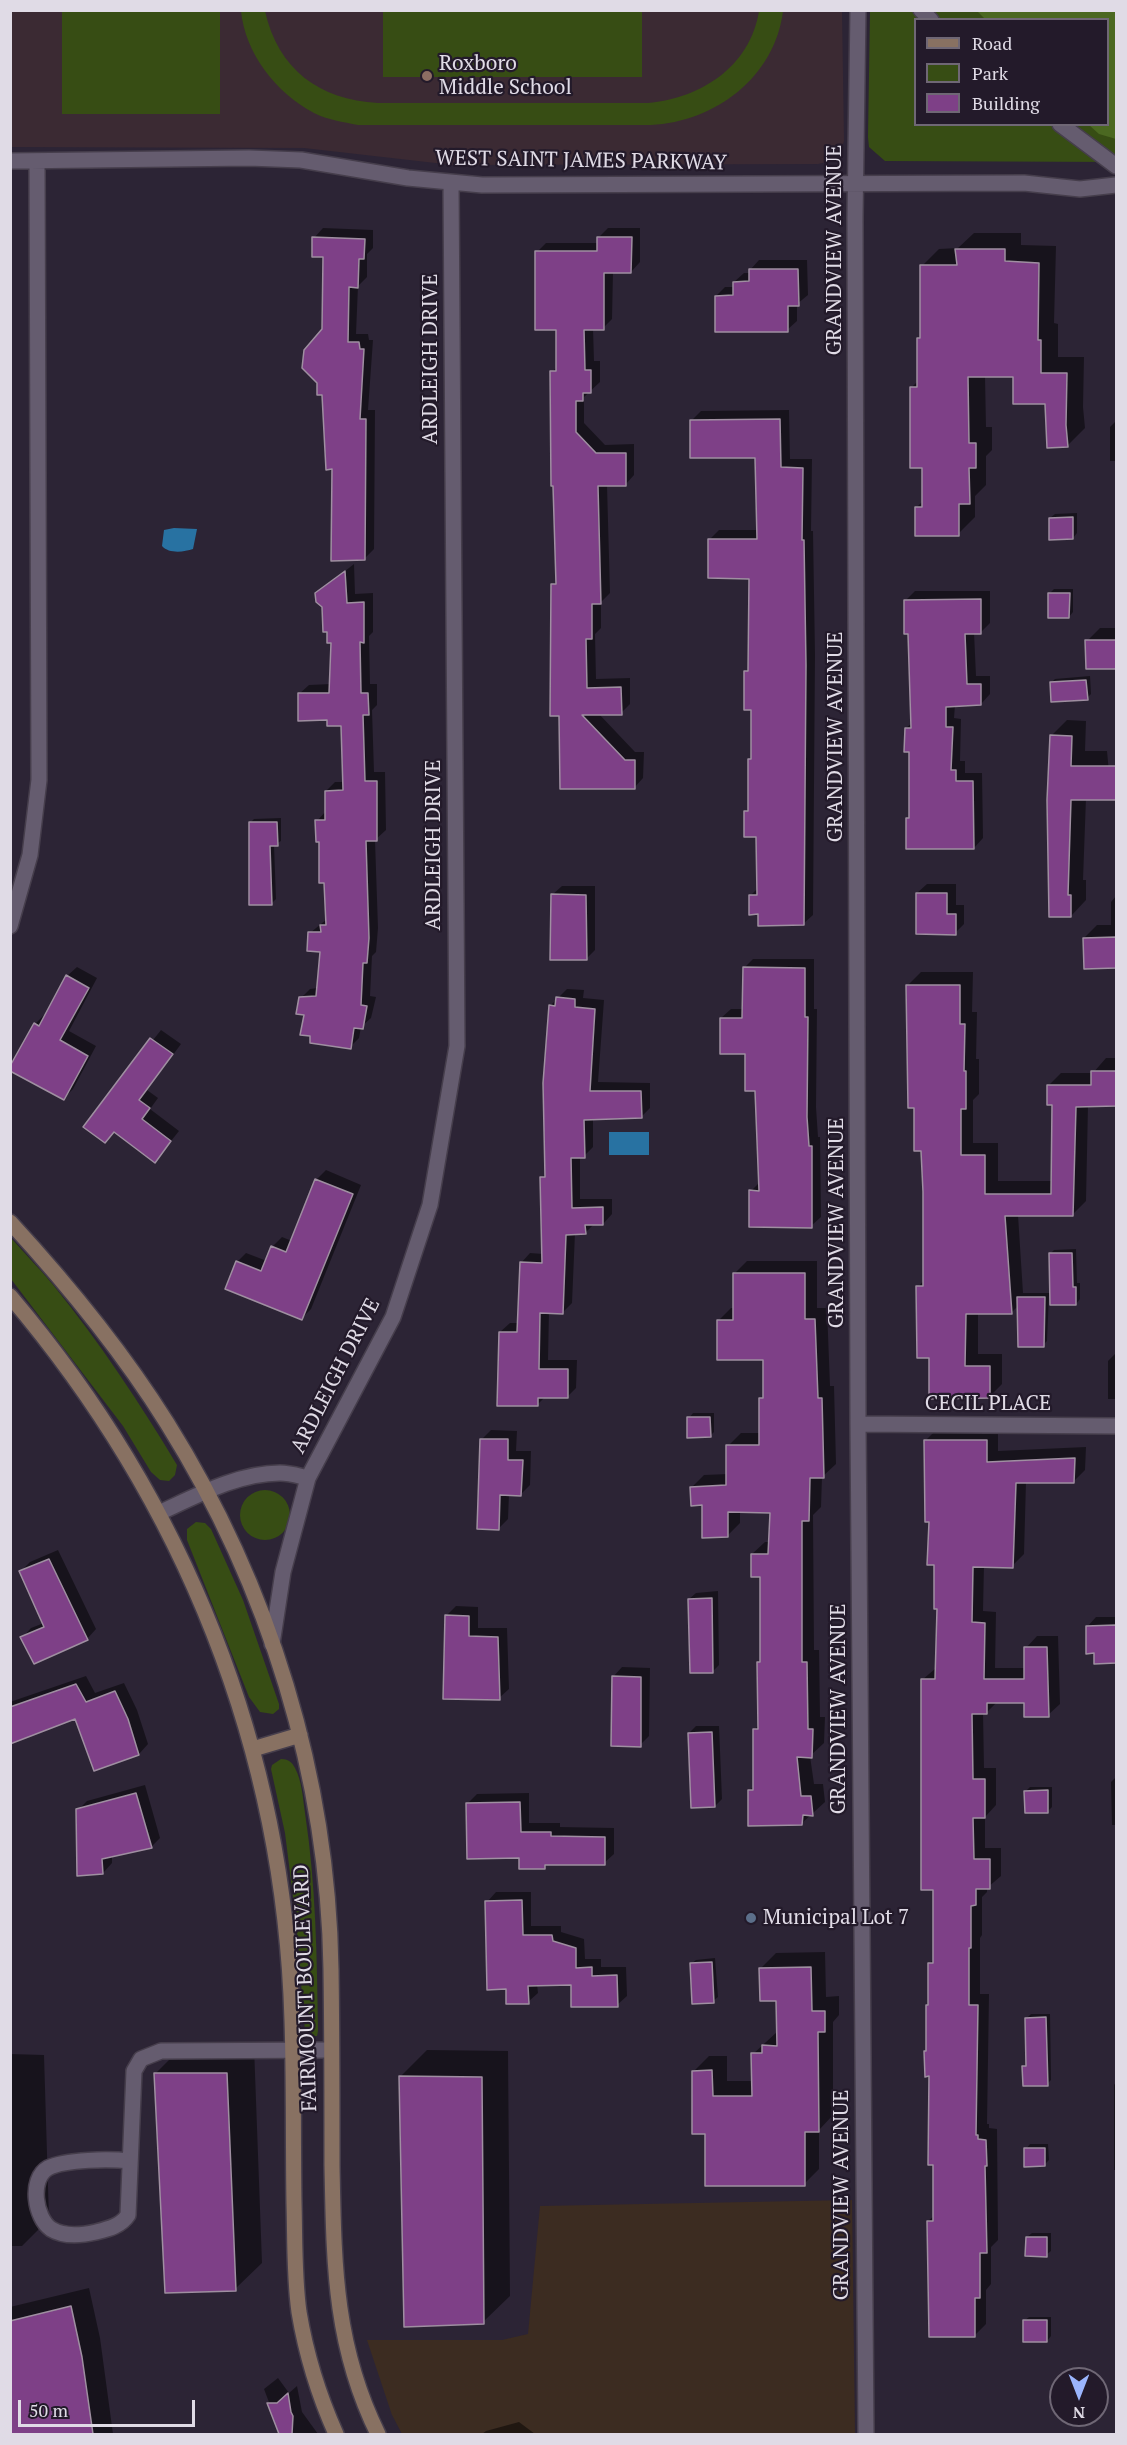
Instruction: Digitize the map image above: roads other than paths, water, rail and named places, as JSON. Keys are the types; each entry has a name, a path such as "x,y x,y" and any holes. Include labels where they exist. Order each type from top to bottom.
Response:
{"main road":[{"name":"FAIRMOUNT BOULEVARD","path":"10,1222 63,1281 118,1351 166,1422 205,1491 228,1538 272,1644 300,1735 317,1815 326,1875 330,1938 333,2246 337,2295 341,2323 354,2374 378,2434"},
{"name":"FAIRMOUNT BOULEVARD","path":"10,1296 87,1395 159,1513 218,1640 253,1749 272,1836 291,1985 297,2294 310,2361 336,2434"},
{"path":"253,1749 300,1735"}],"street":[{"name":"GRANDVIEW AVENUE","path":"858,10 856,183 858,1424 866,2434"},
{"path":"1063,126 1116,166"},
{"name":"WEST SAINT JAMES PARKWAY","path":"10,161 249,158 301,160 451,183 482,185 1024,183 1080,189 1116,185"},
{"path":"10,926 30,855 39,780 37,161"},
{"name":"ARDLEIGH DRIVE","path":"272,1644 283,1572 308,1478 393,1317 430,1205 457,1046 451,183"},
{"name":"CECIL PLACE","path":"858,1424 1116,1426"},
{"name":"ARDLEIGH DRIVE","path":"159,1513 205,1491 232,1482 279,1472 308,1478"},
{"path":"130,2161 68,2162 47,2169 37,2184 36,2194 43,2220 52,2229 79,2235 101,2231 124,2222 128,2215 134,2071 141,2059 161,2051 331,2050"}],"water":[{"path":"197,529 193,549 173,551 162,546 164,530"},
{"path":"609,1132 649,1132 649,1155 609,1155"}],"place":[{"name":"Roxboro Middle School","path":"427,76"},
{"name":"Municipal Lot 7","path":"751,1918"}]}
